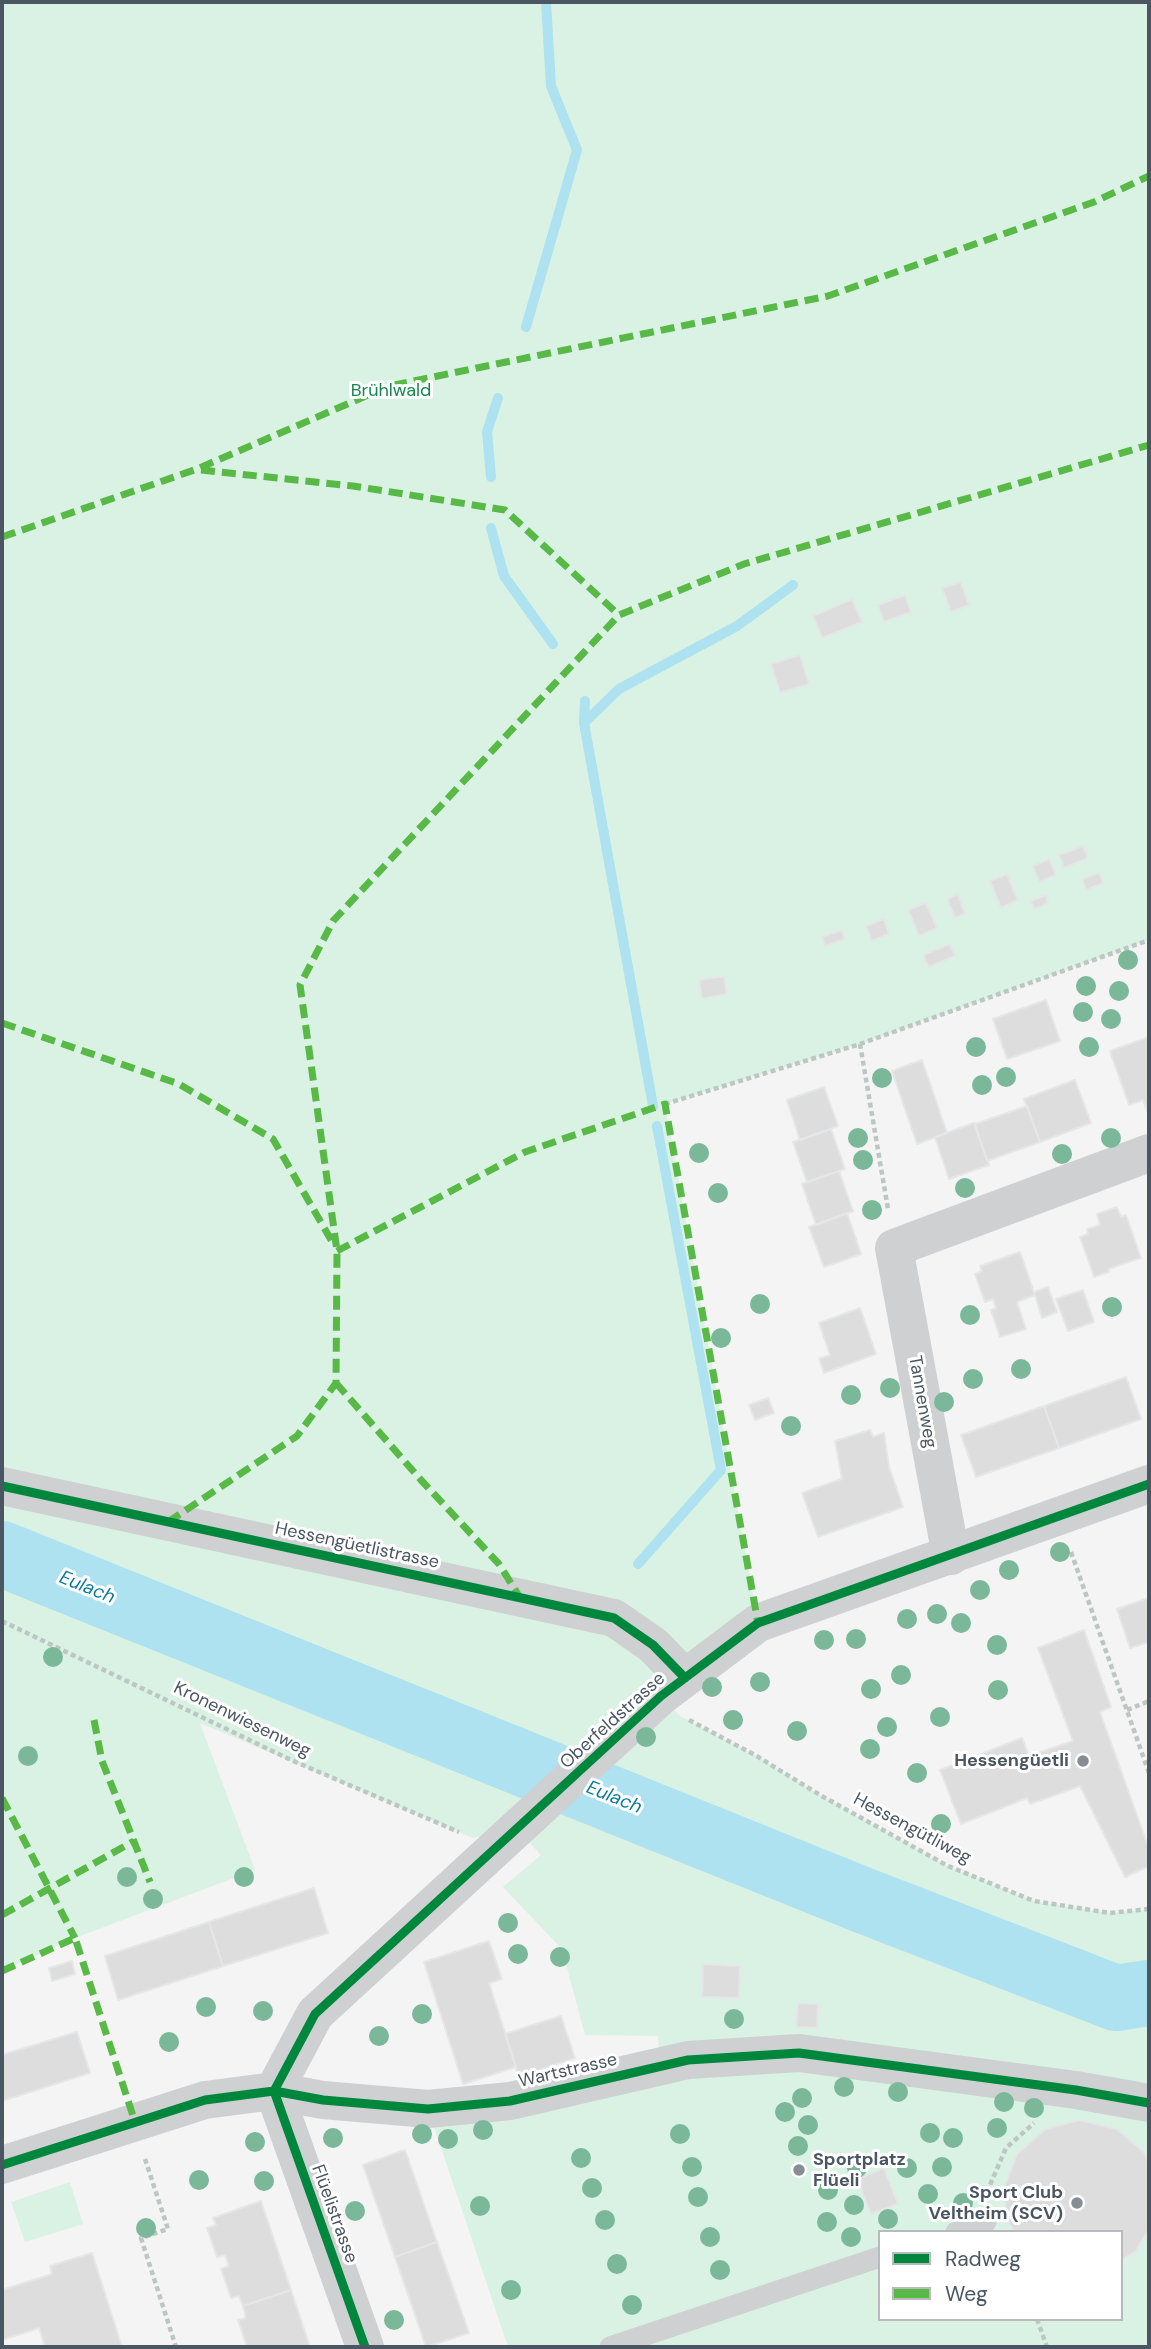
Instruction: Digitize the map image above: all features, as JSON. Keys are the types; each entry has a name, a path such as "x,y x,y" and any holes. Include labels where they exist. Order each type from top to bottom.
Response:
{"street":[{"path":"894,1248 1149,1153"},
{"name":"Tannenweg","path":"894,1248 950,1556"},
{"name":"Oberfeldstrasse","path":"274,2091 315,2014 619,1733 685,1678 758,1623 1149,1484"},
{"name":"Hessengüetlistrasse","path":"2,1486 614,1618 653,1645 685,1678"},
{"name":"Wartstrasse","path":"2,2165 205,2100 274,2091 323,2100 428,2109 510,2101 688,2060 799,2053 1076,2090 1149,2103"},
{"name":"Flüelistrasse","path":"274,2091 365,2347"}],"lane":[{"path":"962,2230 986,2222"},
{"path":"610,2347 878,2258"}],"path":[{"path":"665,1104 860,1044 1149,940"},
{"path":"860,1044 894,1248"},
{"path":"1071,1550 1149,1773"},
{"path":"1127,1710 1149,1701"},
{"path":"986,2222 990,2185 1006,2148 1076,2090"},
{"path":"144,2154 167,2230 141,2238 176,2347"},
{"path":"1038,2321 1047,2347"}],"green space":[{"name":"Brühlwald","path":"2,2 1149,2 1149,940 860,1044 665,1104 758,1623 661,1696 680,1716 755,1755 820,1795 948,1866 1034,1901 1110,1913 1149,1909 1149,2086 659,2053 658,2036 585,2035 562,1949 503,1887 541,1855 517,1829 473,1838 200,1723 255,1870 75,1938 2,1971"},
{"name":"Sportplatz Flüeli","path":"688,2060 1149,2103 1149,2347 508,2347 428,2109"},
{"path":"70,2182 83,2224 25,2242 11,2202"}],"building":[{"path":"961,582 969,605 951,612 942,588"},
{"path":"905,595 911,612 884,622 878,605"},
{"path":"852,599 862,622 822,638 813,616"},
{"path":"800,655 809,684 780,693 771,664"},
{"path":"1083,846 1088,858 1064,868 1059,855"},
{"path":"1049,859 1056,875 1039,882 1033,866"},
{"path":"1099,873 1103,883 1086,890 1082,879"},
{"path":"1007,874 1018,900 1001,908 990,881"},
{"path":"958,894 965,914 955,918 947,899"},
{"path":"1046,895 1048,903 1034,909 1031,901"},
{"path":"926,903 937,928 919,936 908,910"},
{"path":"884,919 889,934 872,941 866,926"},
{"path":"842,930 845,939 825,946 822,937"},
{"path":"950,944 955,956 929,967 923,955"},
{"path":"724,976 727,994 702,999 699,980"},
{"path":"1046,1000 1060,1041 1007,1059 993,1019"},
{"path":"1149,1037 1147,1111 1143,1100 1129,1105 1110,1051"},
{"path":"922,1060 947,1133 917,1144 892,1071"},
{"path":"1075,1080 1091,1123 1040,1142 1024,1099"},
{"path":"824,1087 838,1126 800,1140 787,1100"},
{"path":"1027,1106 1040,1142 987,1161 975,1124"},
{"path":"974,1123 989,1165 949,1179 935,1137"},
{"path":"831,1129 845,1169 807,1182 793,1142"},
{"path":"839,1171 853,1211 816,1225 802,1184"},
{"path":"1117,1207 1121,1217 1126,1215 1141,1258 1108,1269 1109,1272 1094,1277 1080,1237 1088,1234 1087,1229 1100,1225 1097,1214"},
{"path":"847,1213 861,1254 824,1267 809,1227"},
{"path":"1020,1252 1035,1295 1017,1302 1026,1329 1000,1337 991,1310 996,1308 993,1299 985,1302 975,1274 982,1271 980,1266"},
{"path":"1048,1287 1057,1312 1042,1318 1034,1292"},
{"path":"1083,1290 1094,1322 1068,1331 1056,1299"},
{"path":"860,1308 876,1354 824,1373 819,1359 830,1355 819,1323"},
{"path":"1126,1377 1141,1419 1059,1448 1044,1406"},
{"path":"768,1398 774,1413 755,1420 749,1405"},
{"path":"1044,1406 1059,1448 976,1477 961,1435"},
{"path":"870,1430 873,1437 884,1433 889,1467 903,1507 818,1537 802,1493 842,1479 835,1441"},
{"path":"1149,1598 1149,1642 1130,1648 1117,1609"},
{"path":"1084,1630 1111,1707 1100,1712 1149,1849 1149,1866 1125,1877 1080,1786 1030,1804 1027,1798 961,1824 940,1770 1022,1738 1029,1756 1073,1741 1038,1648"},
{"path":"314,1888 328,1933 223,1966 209,1922"},
{"path":"209,1922 223,1966 118,2000 105,1956"},
{"path":"489,1941 502,1979 489,1983 516,2067 463,2084 424,1962"},
{"path":"72,1961 75,1974 52,1981 49,1968"},
{"path":"703,1964 740,1966 739,1998 702,1997"},
{"path":"798,2003 818,2004 817,2028 796,2027"},
{"path":"561,2016 575,2058 519,2077 505,2034"},
{"path":"77,2032 90,2073 2,2101 2,2055"},
{"name":"Sport Club Veltheim (SCV)","path":"1079,2120 1117,2129 1144,2152 1149,2165 1149,2229 1136,2251 1123,2259 1123,2230 1013,2230 1006,2218 1004,2188 1017,2154 1046,2129"},
{"path":"405,2150 437,2242 395,2257 363,2165"},
{"path":"884,2168 898,2204 871,2214 857,2179"},
{"path":"261,2201 291,2290 243,2306 239,2296 231,2298 221,2269 229,2266 225,2255 217,2257 207,2228 216,2225 213,2218"},
{"path":"437,2242 469,2333 426,2347 395,2257"},
{"path":"92,2253 122,2347 45,2347 39,2328 2,2340 2,2290 52,2274 50,2266"},
{"path":"291,2290 310,2347 247,2347 238,2320 246,2318 243,2306"}],"waterway":[{"path":"526,327 577,150 551,86 546,2"},
{"path":"491,477 487,432 498,398"},
{"path":"491,528 504,576 553,644"},
{"path":"653,1106 584,723 619,689 737,626 793,585"},
{"path":"584,723 585,701"},
{"path":"638,1564 721,1470 657,1126"},
{"name":"Eulach","path":"2,1554 865,1901 1116,1998 1149,1993"},
{"path":"601,1822 624,1805"}],"marked path":[{"path":"2,537 197,469 389,386 828,296 1094,202 1149,176"},
{"path":"168,1522 297,1436 336,1383 337,1251 300,985 333,921 619,615 744,564 1149,445"},
{"path":"201,470 353,486 505,510 619,615"},
{"path":"2,1023 179,1084 273,1139 334,1245"},
{"path":"337,1251 525,1152 665,1104 758,1623"},
{"path":"336,1383 499,1564 519,1596"},
{"path":"94,1720 102,1761 150,1882"},
{"path":"2,1798 75,1938"},
{"path":"2,1915 134,1841"},
{"path":"2,1971 75,1938 135,2122"}],"cycle path":[{"path":"274,2091 315,2014 661,1696 758,1623 1149,1484"},
{"path":"2,1486 614,1618 653,1645 685,1678"},
{"path":"2,2165 205,2100 274,2091 323,2100 428,2109 510,2101 688,2060 799,2053 1076,2090 1149,2103"},
{"path":"274,2091 365,2347"}],"place":[{"name":"Hessengüetli","path":"1083,1761"},
{"name":"Sportplatz Flüeli","path":"799,2170"},
{"name":"Sport Club Veltheim (SCV)","path":"1077,2203"}]}
